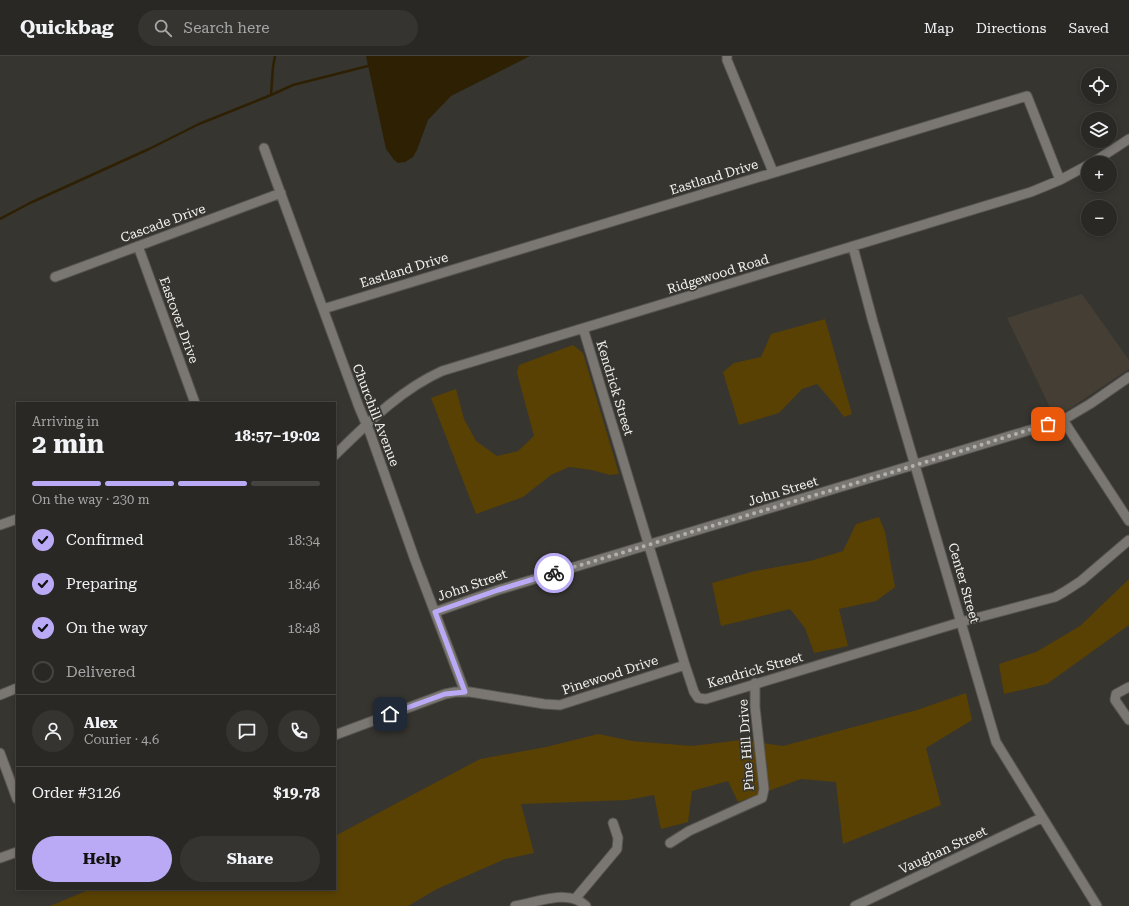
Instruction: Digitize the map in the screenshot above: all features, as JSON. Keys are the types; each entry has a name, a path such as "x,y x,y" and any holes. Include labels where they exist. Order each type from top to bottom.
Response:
{"street":[{"path":"727,56 727,60 741,97 773,172"},
{"name":"Eastland Drive","path":"323,309 1027,96 1060,180"},
{"path":"1103,156 1129,139"},
{"name":"Churchill Avenue","path":"264,148 465,692"},
{"name":"Ridgewood Road","path":"336,454 366,425 409,389 431,376 454,367 1031,192 1060,180 1081,169"},
{"name":"Cascade Drive","path":"55,277 281,193"},
{"name":"Eastover Drive","path":"138,246 195,402"},
{"name":"Center Street","path":"853,247 873,322 996,742 1097,906"},
{"name":"Kendrick Street","path":"583,328 685,665 694,692 696,696 702,699 1054,596 1064,592 1081,581 1129,540"},
{"name":"John Street","path":"435,612 498,590 648,544 1063,420 1090,404 1129,377"},
{"path":"1063,420 1129,521"},
{"path":"0,526 16,519"},
{"name":"Pinewood Drive","path":"336,734 445,694 465,692 560,705 685,665"},
{"name":"Pine Hill Drive","path":"670,843 689,831 762,798 764,789 755,707 755,683"},
{"path":"1129,687 1116,694 1115,700 1129,720"},
{"path":"0,694 16,688"},
{"path":"0,753 16,796"},
{"name":"Vaughan Street","path":"855,906 1042,818"},
{"path":"575,899 617,849 618,838 613,823"},
{"path":"0,858 16,852"},
{"path":"515,906 555,898 570,897 586,906"}],"shaded area":[{"path":"366,56 530,56 451,96 428,120 413,157 405,162 398,163 386,149"},
{"path":"1082,294 1129,360 1129,369 1069,409 1054,416 1007,318"},
{"path":"825,319 852,414 844,417 817,384 802,389 779,413 739,425 723,372 734,363 761,357 771,334"},
{"path":"573,345 583,353 619,474 610,475 592,470 569,467 551,475 523,497 476,514 431,398 456,389 464,419 476,441 497,456 518,451 534,436 517,373 519,365"},
{"path":"879,517 885,532 895,587 876,601 839,609 848,646 814,653 805,628 790,609 721,626 712,583 755,571 810,561 843,551 856,524"},
{"path":"1129,579 1129,625 1047,684 1004,694 999,664 1036,652 1080,626"},
{"path":"966,693 972,720 926,748 941,805 843,844 836,782 801,779 738,802 728,781 692,791 688,822 661,829 654,795 627,800 521,804 534,853 505,859 437,889 408,906 50,906 89,890 336,890 336,835 480,759 546,747 598,734 632,741 692,746 741,740 783,746 917,710"}],"waterway":[{"path":"271,95 275,56"},
{"path":"0,219 30,203 149,149 199,124 293,85 368,66"}],"way so far":[{"path":"554,573 1048,424"}],"route":[{"path":"390,714 445,694 465,692 435,612 498,590 554,573"}]}
